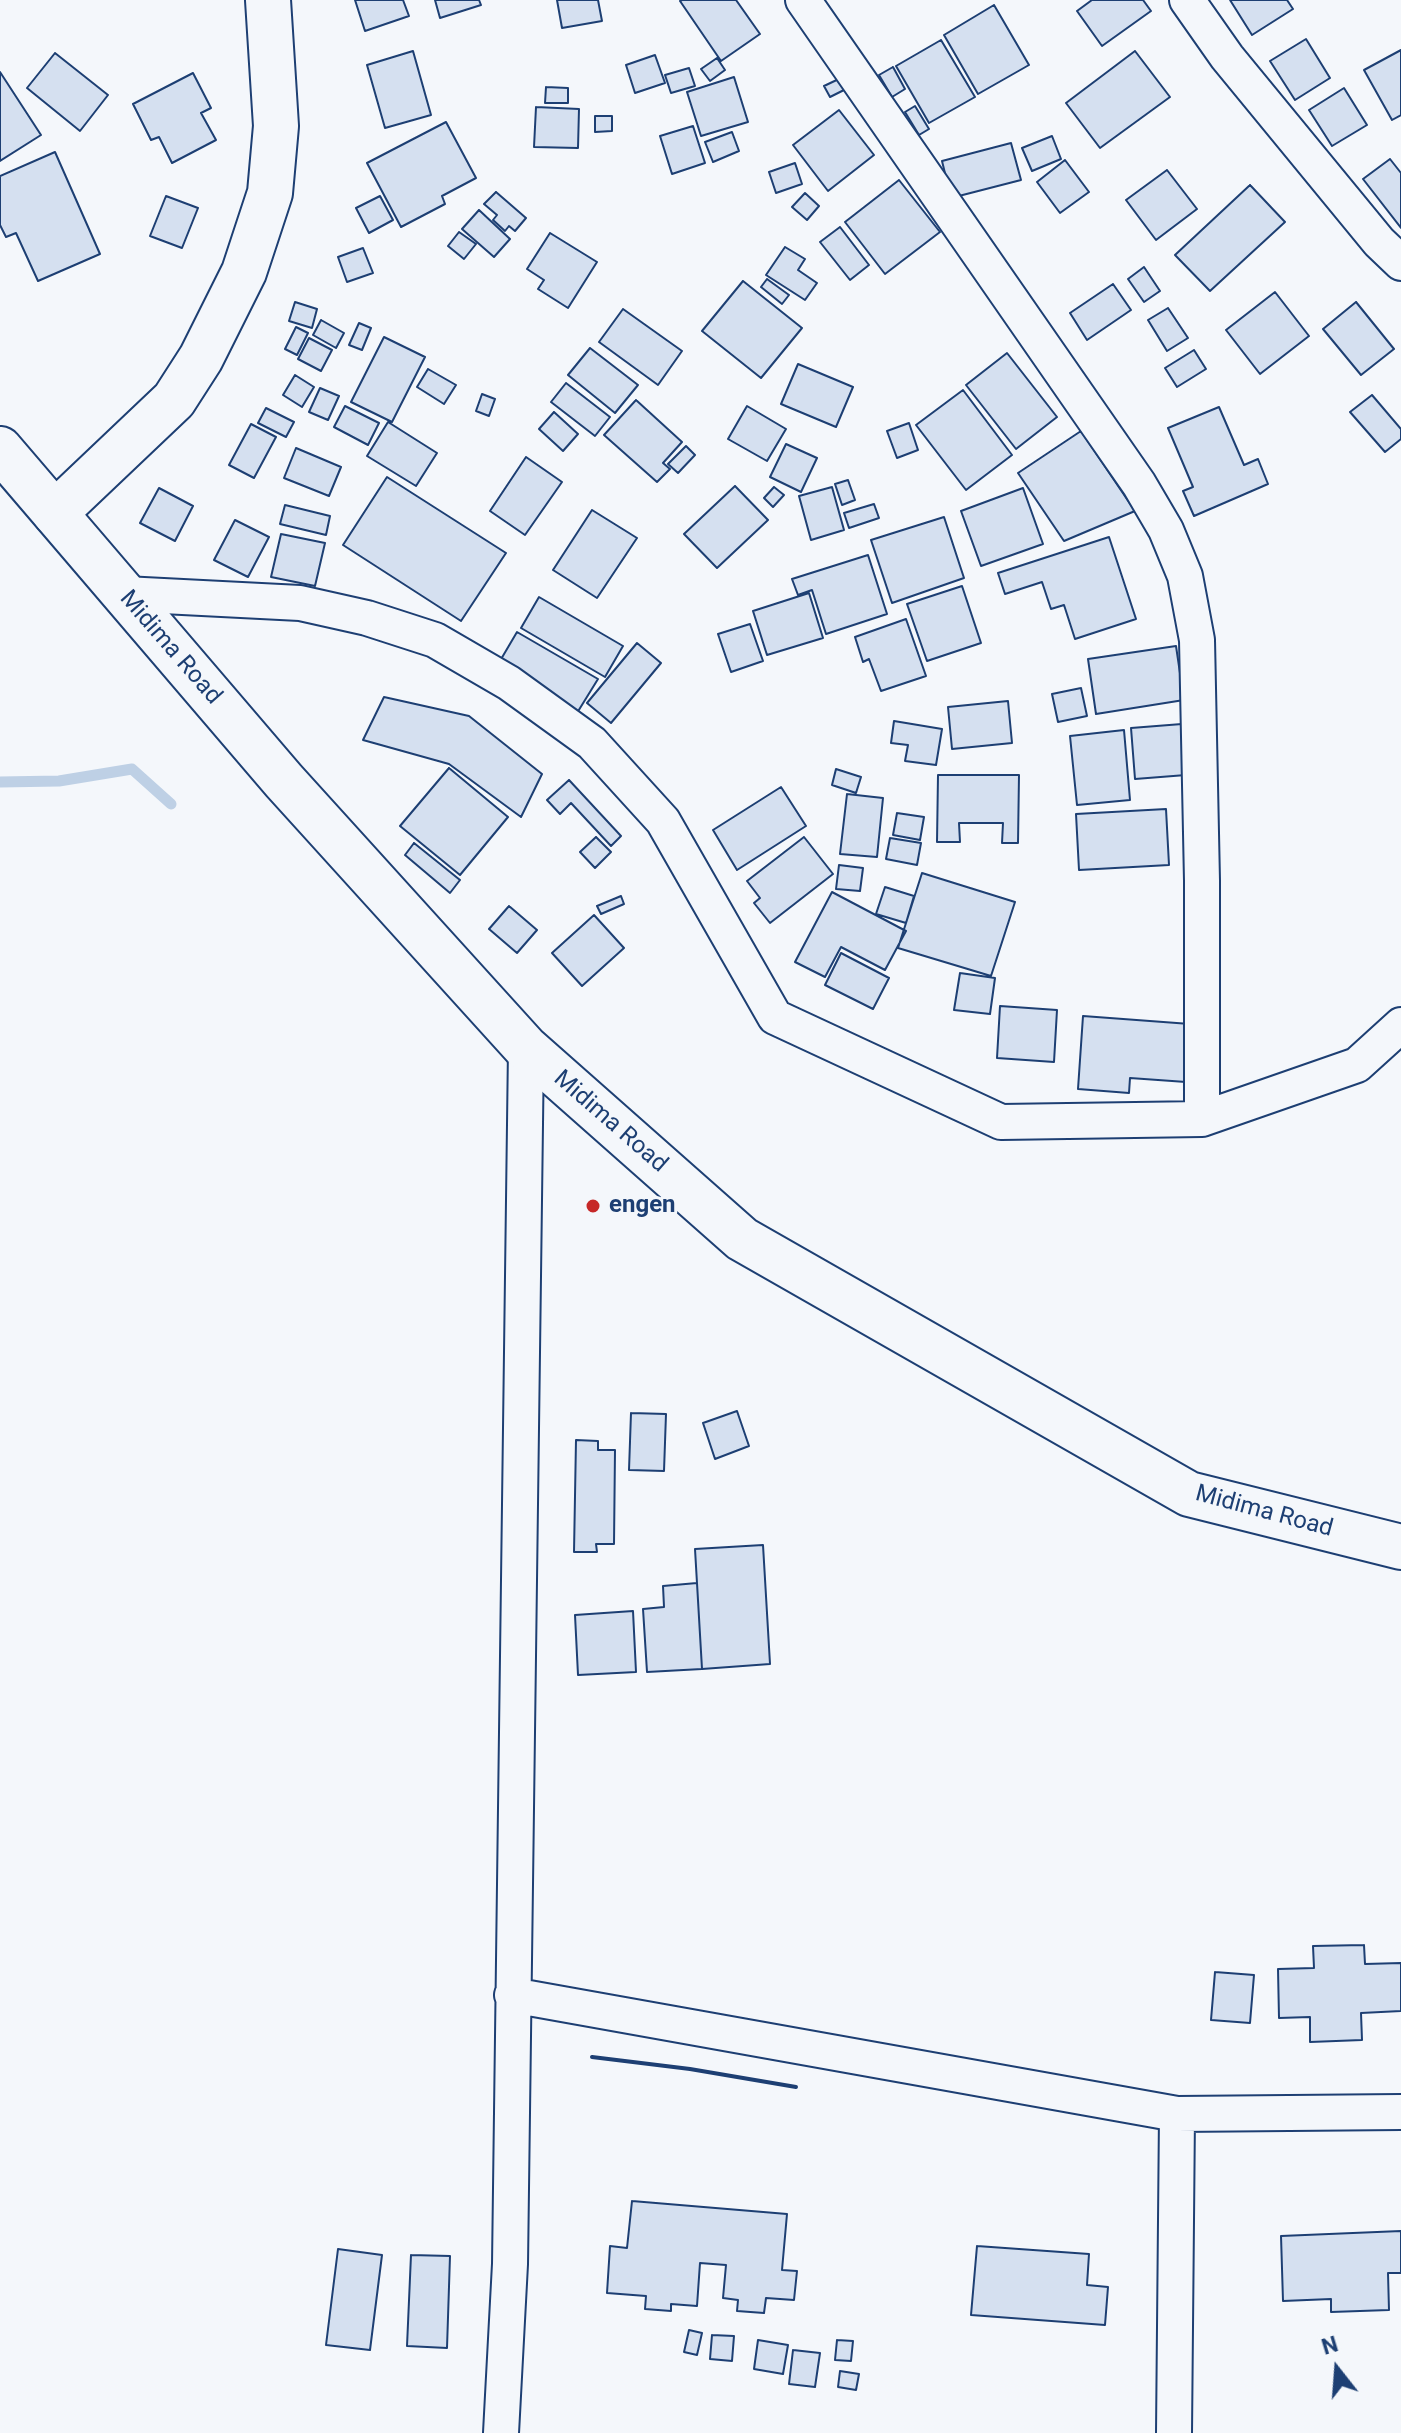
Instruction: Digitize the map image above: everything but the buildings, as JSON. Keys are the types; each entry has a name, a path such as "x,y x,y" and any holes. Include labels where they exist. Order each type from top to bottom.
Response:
{"main road":[{"path":"55,513 174,400 201,358 244,272 270,193 276,126 268,0"},
{"name":"Midima Road","path":"0,449 284,781 526,1048 742,1239 1189,1494 1401,1547"}],"street":[{"path":"803,0 1139,484 1166,530 1185,576 1197,640 1202,881 1202,1119"},
{"path":"1187,0 1227,57 1379,242 1401,263"},
{"path":"124,594 300,603 367,618 435,640 509,683 592,743 663,821 775,1017 1001,1122 1202,1119 1357,1065 1401,1025"},
{"path":"501,2433 510,2264 526,1048"},
{"path":"512,1995 1177,2114 1401,2112"},
{"path":"1174,2433 1177,2114"}],"waterway":[{"path":"0,782 59,781 132,769 171,804"}],"wall":[{"path":"592,2057 796,2087"}],"place":[{"name":"engen","path":"593,1206"}]}
